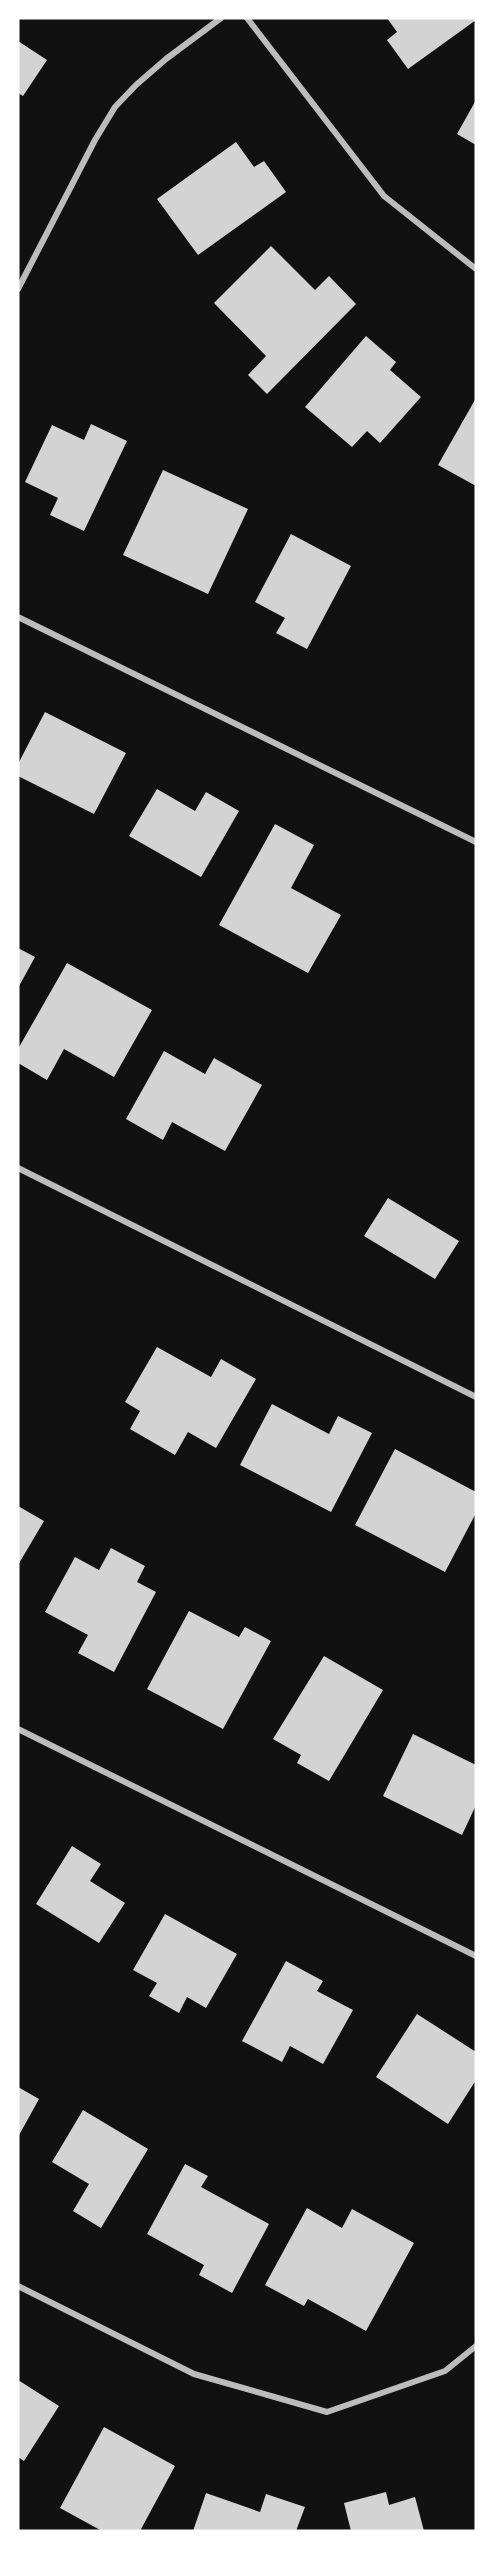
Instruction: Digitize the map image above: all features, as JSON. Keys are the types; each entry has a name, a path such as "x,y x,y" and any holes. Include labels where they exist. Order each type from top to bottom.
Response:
{"street":[{"path":"18,289 95,140 116,107 136,85 166,59 220,18"},
{"path":"247,18 384,196 476,269"},
{"path":"18,617 476,842"},
{"path":"18,1168 476,1397"},
{"path":"18,1729 476,1956"},
{"path":"18,2286 194,2374 327,2412 445,2371 476,2346"}],"building":[{"path":"387,18 476,18 476,20 408,69 387,40 397,32"},
{"path":"18,41 47,60 23,96 18,93"},
{"path":"476,100 476,145 457,134"},
{"path":"236,142 254,167 264,161 286,192 198,255 157,199"},
{"path":"271,246 315,290 329,276 356,304 267,394 248,375 266,356 214,303"},
{"path":"366,336 396,362 390,370 421,397 380,443 367,431 352,447 305,407"},
{"path":"476,398 476,486 438,465"},
{"path":"91,424 127,441 84,531 50,515 58,498 25,482 52,425 84,440"},
{"path":"163,470 248,509 208,594 123,555"},
{"path":"291,534 351,566 307,649 276,633 285,618 255,602"},
{"path":"45,712 126,753 94,814 18,776 18,764"},
{"path":"157,789 195,811 206,792 239,811 201,877 129,836"},
{"path":"275,824 314,845 291,888 341,915 308,973 219,925"},
{"path":"18,948 35,957 18,988"},
{"path":"67,963 152,1010 114,1077 64,1049 47,1080 18,1063 18,1049"},
{"path":"164,1051 205,1074 214,1058 262,1085 225,1151 172,1122 163,1140 126,1119"},
{"path":"388,1198 459,1241 435,1279 364,1236"},
{"path":"157,1347 211,1377 221,1359 256,1379 216,1448 188,1432 175,1455 130,1429 140,1411 125,1402"},
{"path":"272,1404 329,1434 338,1416 372,1433 331,1512 240,1465"},
{"path":"395,1449 476,1492 476,1513 445,1572 355,1525"},
{"path":"18,1506 44,1521 18,1565"},
{"path":"111,1548 145,1566 137,1582 156,1592 114,1672 78,1653 88,1635 45,1612 75,1557 99,1570"},
{"path":"189,1611 239,1637 245,1627 271,1641 223,1729 147,1689"},
{"path":"324,1656 383,1690 329,1781 297,1763 301,1755 273,1739"},
{"path":"413,1734 476,1765 476,1805 462,1835 383,1796"},
{"path":"72,1846 101,1864 90,1881 125,1903 99,1943 36,1904"},
{"path":"165,1914 237,1954 206,2008 187,1997 179,2013 149,1996 157,1983 133,1970"},
{"path":"286,1961 323,1981 317,1991 353,2010 323,2064 290,2046 282,2062 242,2041"},
{"path":"417,2014 476,2052 476,2080 448,2124 376,2077"},
{"path":"18,2087 39,2099 18,2137"},
{"path":"83,2110 148,2149 101,2228 73,2211 89,2184 52,2162"},
{"path":"185,2164 208,2176 201,2187 269,2224 232,2293 199,2275 204,2265 147,2234"},
{"path":"307,2208 342,2228 352,2209 414,2243 366,2331 308,2299 304,2306 265,2285"},
{"path":"18,2380 59,2406 24,2461 18,2457"},
{"path":"104,2427 175,2466 140,2531 102,2531 60,2508"},
{"path":"386,2492 389,2505 415,2497 424,2531 351,2531 344,2503"},
{"path":"206,2493 260,2512 266,2494 305,2507 296,2531 193,2531"}]}
